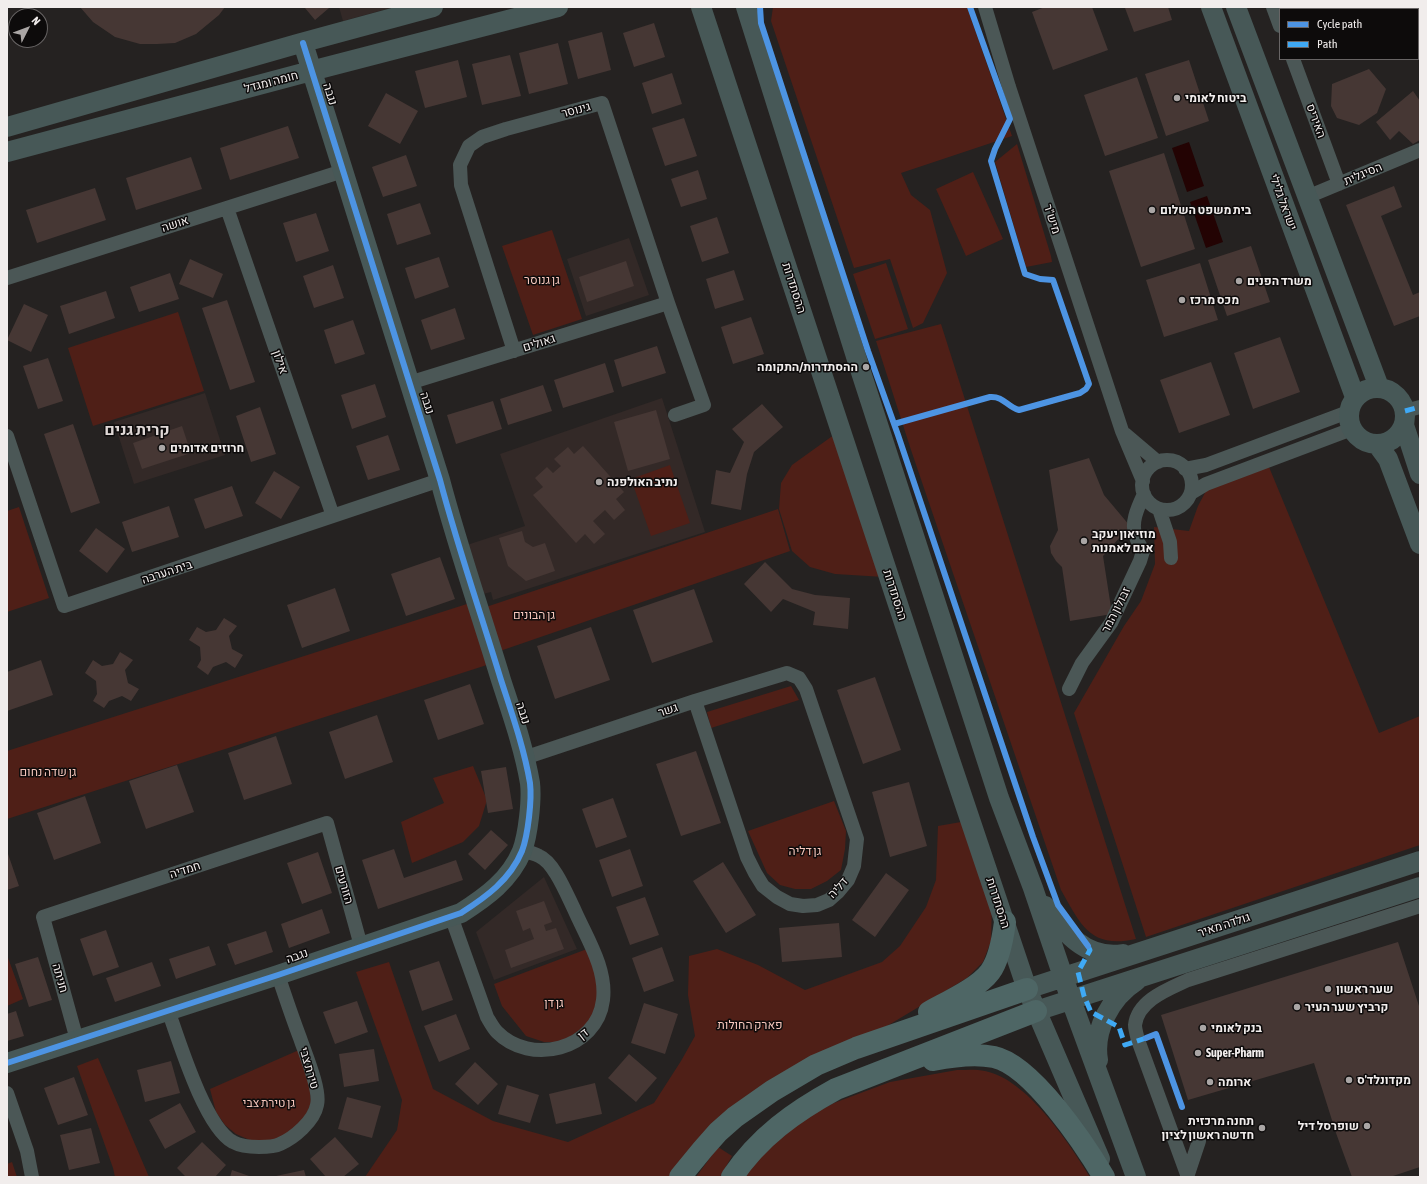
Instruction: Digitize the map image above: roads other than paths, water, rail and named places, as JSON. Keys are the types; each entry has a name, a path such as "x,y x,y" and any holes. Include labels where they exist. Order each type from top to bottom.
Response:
{"highway":[{"path":"881,1039 974,986 990,972 1000,949 1005,922"},
{"path":"680,1177 689,1169 718,1132 735,1117 772,1090 816,1065 835,1056 881,1039 1027,988"},
{"path":"732,1177 753,1150 770,1133 811,1102 836,1088 1036,1011"},
{"path":"889,1068 943,1058 966,1056 995,1057 1006,1061 1019,1070 1052,1103 1089,1151 1104,1177"}],"street":[{"path":"7,127 433,7"},
{"name":"חומה ומגדל","path":"7,152 558,7"},
{"path":"693,7 714,46"},
{"name":"ההסתדרות","path":"701,7 916,658 1027,988 1108,1177"},
{"path":"746,7 871,403 999,798 1033,888 1071,1000 1136,1177"},
{"path":"752,7 752,28"},
{"name":"מיש\"ר","path":"985,7 1122,431 1143,487"},
{"name":"ישראל גלילי","path":"1211,7 1352,413 1358,437 1367,443 1377,444"},
{"name":"ישראל גלילי","path":"1236,7 1380,387"},
{"path":"1273,7 1279,23"},
{"name":"נגבה","path":"7,1063 278,975 461,913 484,898 501,883 514,868 522,850 528,828 530,784 524,758 488,636 453,531 440,480 303,43"},
{"name":"האיריס","path":"1292,60 1339,184"},
{"name":"גינוסר","path":"514,351 461,185 460,165 469,146 482,137 602,103 668,303 704,405 675,415"},
{"name":"הסיגלית","path":"1307,197 1420,150"},
{"name":"אושה","path":"7,278 343,171"},
{"name":"אילון","path":"227,208 333,516"},
{"name":"גאולים","path":"409,384 668,303"},
{"path":"1191,493 1206,484 1352,413 1366,389 1380,387 1388,389 1396,395 1410,415 1420,474"},
{"path":"1185,469 1206,465 1352,413"},
{"path":"1410,415 1396,437 1390,441 1377,444 1388,459 1420,544"},
{"path":"1122,431 1158,462"},
{"name":"בית הערבה","path":"7,436 64,606 440,480"},
{"path":"1172,461 1185,469 1190,476 1192,484 1191,493 1184,504 1172,510 1157,508 1150,504 1143,487 1146,473 1151,466 1158,462 1172,461"},
{"name":"זבולון המר","path":"1069,689 1082,663 1111,623 1140,561 1142,551 1135,536 1134,526 1143,487"},
{"path":"1134,526 1146,512 1157,508"},
{"path":"1157,508 1170,542"},
{"path":"1171,558 1170,542 1178,508"},
{"name":"גשר","path":"524,758 695,701 787,673 799,678 806,689"},
{"name":"דליה","path":"695,701 754,874 763,886 777,897 790,904 803,906 817,905 829,900 848,880 854,866 857,839 806,689"},
{"name":"חמדיה","path":"43,917 327,823"},
{"name":"הזורעים","path":"327,823 362,946"},
{"name":"דן","path":"451,916 487,1016 496,1031 515,1045 535,1051 559,1048 570,1044 588,1032 596,1022 604,1000 599,964 555,871 541,856 522,850"},
{"name":"גולדה מאיר","path":"1027,988 1420,861"},
{"name":"גולדה מאיר","path":"1036,1011 1420,886"},
{"path":"1033,888 1056,922 1078,944 1098,952 1115,955 1148,949"},
{"path":"1188,1177 1138,1040 1135,1025 1142,1008 1159,993 1188,980 1420,906"},
{"name":"חניתה","path":"43,917 77,1040"},
{"path":"1172,967 1214,971"},
{"name":"טירת צבי","path":"168,1010 192,1077 218,1129 233,1142 251,1147 280,1145 293,1137 304,1127 311,1118 317,1105 316,1092 311,1070 278,975"},
{"path":"1100,1078 1097,1057 1100,1027 1114,1002 1130,986 1142,977"},
{"path":"7,1093 27,1151 32,1177"},
{"path":"1188,1177 1199,1141"}],"place":[{"name":"ביטוח לאומי","path":"1177,98"},
{"name":"בית משפט השלום","path":"1152,210"},
{"name":"משרד הפנים","path":"1239,281"},
{"name":"מכס מרכז","path":"1182,300"},
{"name":"ההסתדרות/התקומה","path":"866,367"},
{"name":"חרוזים אדומים","path":"162,448"},
{"name":"נתיב האולפנה","path":"599,482"},
{"name":"מוזיאון יעקב אגם לאמנות","path":"1084,541"},
{"name":"שער ראשון","path":"1328,989"},
{"name":"קרביץ שער העיר","path":"1297,1007"},
{"name":"בנק לאומי","path":"1203,1028"},
{"name":"Super-Pharm","path":"1198,1053"},
{"name":"מקדונלד'ס","path":"1349,1080"},
{"name":"ארומה","path":"1210,1082"},
{"name":"שופרסל דיל","path":"1367,1126"},
{"name":"תחנה מרכזית חדשה ראשון לציון","path":"1262,1128"}],"district":[{"name":"קרית גנים","path":"137,430"}],"park label":[{"name":"גן גנוסר","path":"542,280"},
{"name":"גן הבונים","path":"534,615"},
{"name":"גן שדה נחום","path":"48,772"},
{"name":"גן דליה","path":"805,851"},
{"name":"גן דן","path":"554,1003"},
{"name":"פארק החולות","path":"750,1025"},
{"name":"גן טירת צבי","path":"269,1103"}]}
